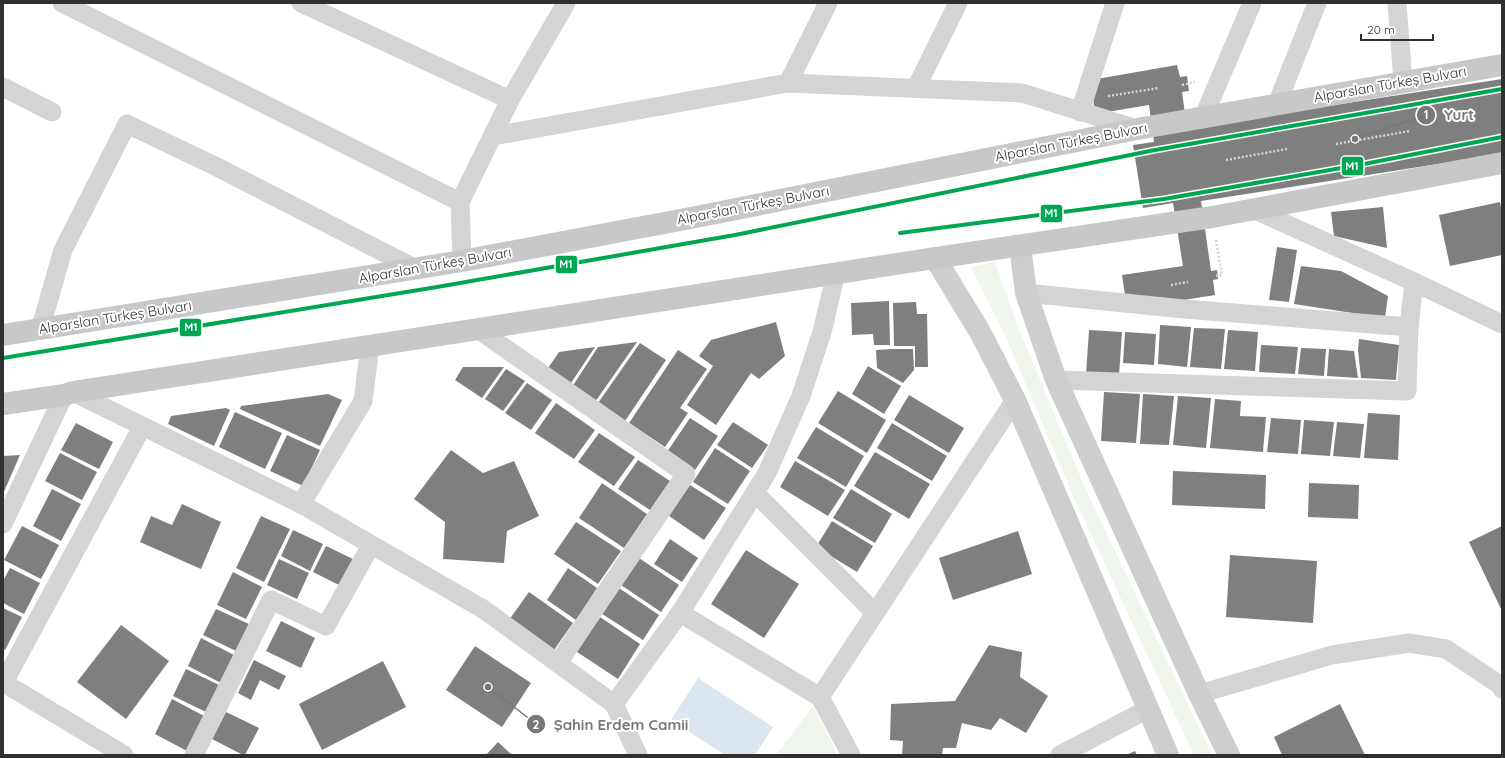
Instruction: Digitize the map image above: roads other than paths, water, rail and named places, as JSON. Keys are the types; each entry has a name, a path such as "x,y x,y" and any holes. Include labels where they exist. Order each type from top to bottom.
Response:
{"main road":[{"name":"Alparslan Türkeş Bulvarı","path":"3,335 462,261 696,217 1137,129 1502,65"},
{"path":"3,404 836,273 1212,217 1502,163"},
{"path":"1020,246 1026,293 1056,380 1199,694 1229,755"},
{"path":"935,258 980,332 1015,400 1168,755"}],"street":[{"path":"62,3 460,202"},
{"path":"301,3 510,100"},
{"path":"462,261 460,202 510,100 566,3"},
{"path":"788,83 828,3"},
{"path":"916,88 958,3"},
{"path":"1080,112 1115,3"},
{"path":"1203,118 1252,3"},
{"path":"1277,104 1317,3"},
{"path":"1397,3 1403,82"},
{"path":"493,136 788,83 1022,93 1137,129"},
{"path":"3,87 52,112"},
{"path":"40,330 64,250 127,124 215,166 416,269"},
{"path":"1252,209 1414,282 1502,324"},
{"path":"614,704 680,613 767,473 801,396 822,332 836,273"},
{"path":"1056,380 1407,391 1409,327 1414,282"},
{"path":"1026,293 1184,309 1409,327"},
{"path":"479,330 686,474 558,663"},
{"path":"301,504 363,401 370,346"},
{"path":"3,524 68,394 142,426 301,504 482,609 614,704 638,755"},
{"path":"820,697 1015,400"},
{"path":"124,755 4,684 142,426"},
{"path":"754,493 875,613"},
{"path":"194,755 271,600 326,626 371,545"},
{"path":"680,613 820,697 851,755"},
{"path":"1199,694 1332,655 1409,643 1446,650 1501,686"},
{"path":"1060,755 1148,709"}],"place":[{"name":"Yurt","path":"1355,139"},
{"name":"Şahin Erdem Camii","path":"488,687"}]}
